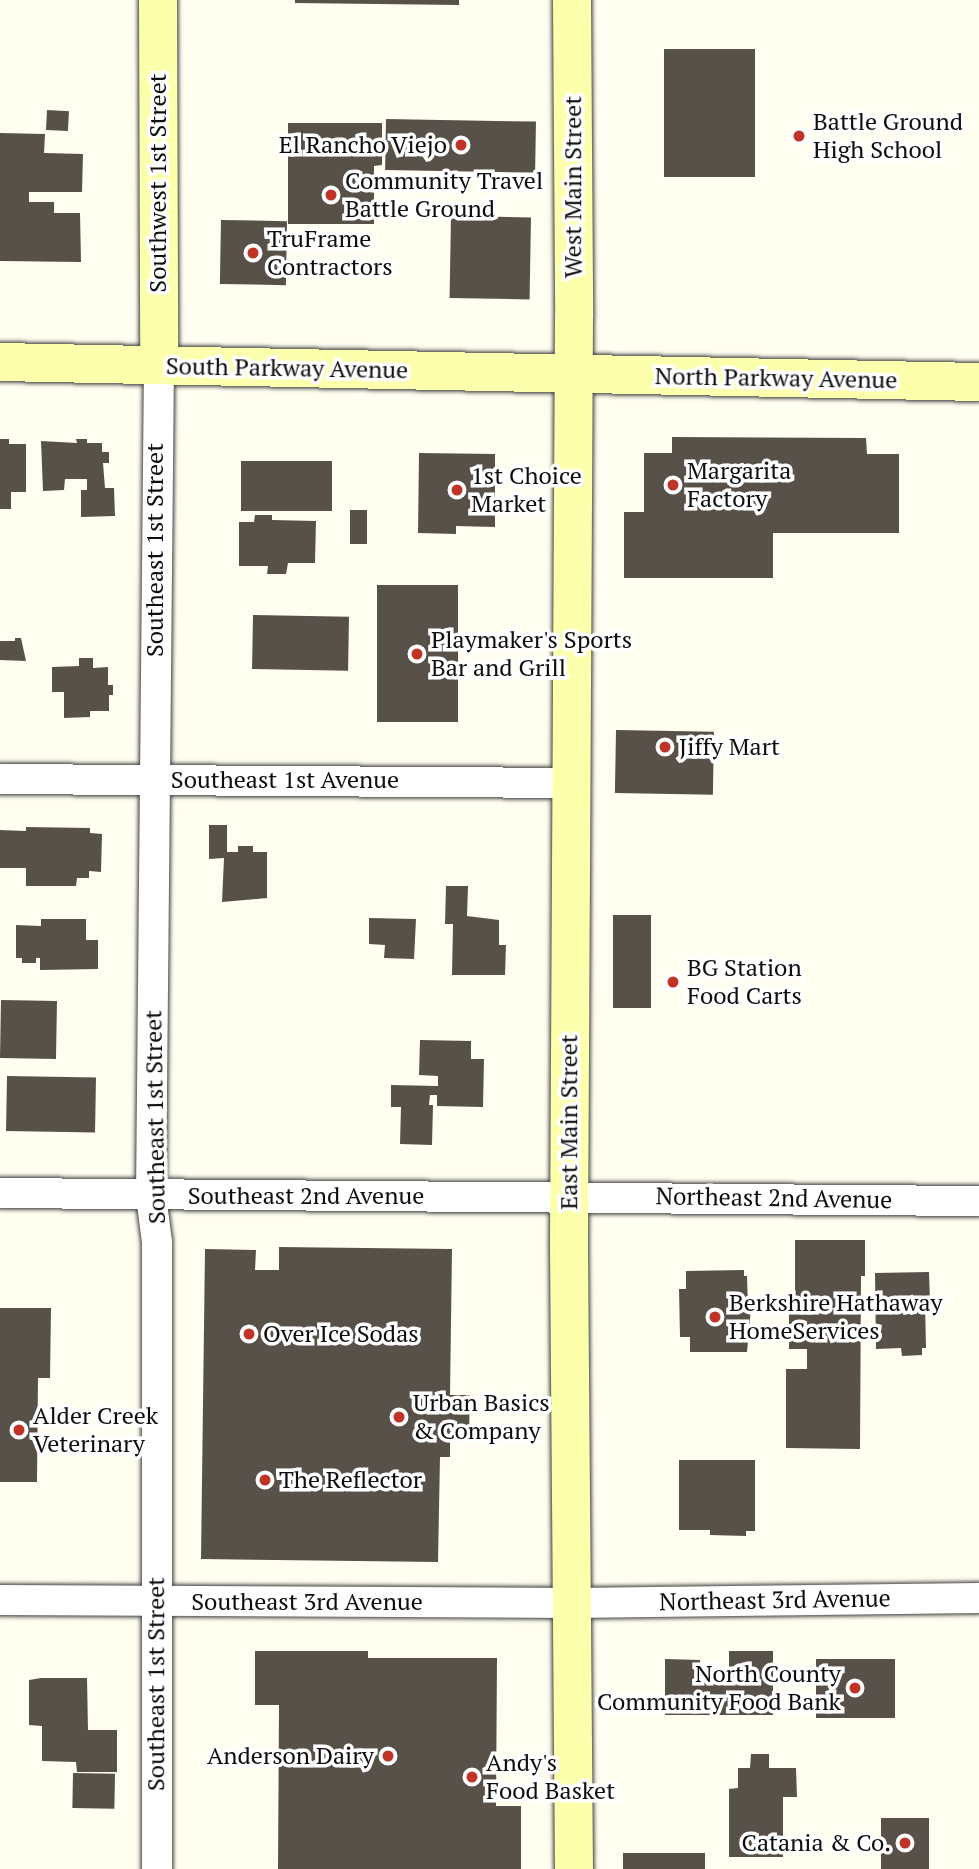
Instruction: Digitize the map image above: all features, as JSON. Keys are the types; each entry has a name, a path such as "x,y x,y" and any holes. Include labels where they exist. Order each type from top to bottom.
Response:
{"main road":[{"name":"Southwest 1st Street","path":"158,0 159,365"},
{"name":"West Main Street","path":"572,0 574,374"},
{"name":"South Parkway Avenue","path":"0,362 574,374"},
{"name":"North Parkway Avenue","path":"574,374 979,382"},
{"name":"East Main Street","path":"573,1869 569,783 574,374"}],"street":[{"name":"Southeast 1st Street","path":"157,1869 157,1242 151,1196 159,365"},
{"name":"Southeast 1st Avenue","path":"0,779 569,783"},
{"name":"Southeast 2nd Avenue","path":"0,1193 570,1198"},
{"name":"Northeast 2nd Avenue","path":"570,1198 979,1201"},
{"name":"Northeast 3rd Avenue","path":"571,1603 979,1598"},
{"name":"Southeast 3rd Avenue","path":"0,1600 155,1603 571,1603"}],"building":[{"path":"295,0 459,0 459,5 295,3"},
{"path":"664,49 755,49 755,177 664,177"},
{"path":"47,110 69,111 68,131 46,130"},
{"name":"El Rancho Viejo","path":"386,119 536,122 535,173 385,170"},
{"name":"Community Travel Battle Ground","path":"288,123 382,123 382,165 374,166 374,224 288,224"},
{"path":"0,133 45,134 44,153 83,154 82,192 29,192 29,202 54,202 54,213 80,213 81,262 0,261"},
{"path":"451,216 531,217 530,299 450,298"},
{"name":"TruFrame Contractors","path":"221,220 287,221 286,285 220,284"},
{"path":"672,437 866,438 867,454 899,454 899,533 773,533 773,578 624,578 624,512 644,512 644,453 672,453"},
{"path":"0,439 9,439 9,444 26,444 26,492 11,492 11,509 0,509"},
{"path":"76,439 87,439 87,443 102,443 102,452 109,452 109,463 103,463 105,488 114,488 115,516 81,517 81,490 87,490 87,479 65,479 64,490 43,491 41,441 77,443"},
{"name":"1st Choice Market","path":"419,453 495,454 495,527 456,526 456,534 418,533"},
{"path":"241,461 332,461 332,511 241,511"},
{"path":"350,510 367,510 367,544 350,544"},
{"path":"255,515 272,515 272,520 316,521 315,563 288,563 286,574 267,574 268,566 239,566 239,522 254,522"},
{"name":"Playmaker's Sports Bar and Grill","path":"377,585 458,585 458,722 377,722"},
{"path":"253,615 349,617 348,671 252,669"},
{"path":"15,638 21,638 26,661 0,660 0,641 15,641"},
{"path":"79,658 93,658 93,668 108,667 108,685 113,685 113,695 109,695 109,711 90,711 90,717 64,718 64,692 52,692 52,667 79,666"},
{"name":"Jiffy Mart","path":"616,730 714,732 713,795 615,793"},
{"path":"209,825 227,825 227,852 238,852 238,846 253,846 253,852 267,852 267,898 222,902 224,858 209,859"},
{"path":"26,827 90,828 90,833 102,834 101,872 89,871 89,878 77,878 76,886 26,886 26,868 0,868 0,830 26,831"},
{"path":"446,886 468,886 467,916 499,920 499,945 506,945 505,975 452,975 453,924 445,924"},
{"path":"613,915 651,915 651,1008 613,1008"},
{"path":"369,918 416,919 414,959 384,958 385,945 369,944"},
{"path":"41,919 86,919 86,940 98,940 98,969 40,970 40,958 36,958 36,963 22,963 22,958 16,958 16,925 41,926"},
{"path":"1,1000 57,1001 56,1059 0,1058"},
{"path":"420,1040 471,1041 471,1059 484,1059 483,1107 437,1106 437,1095 430,1095 429,1105 433,1105 432,1145 400,1144 401,1107 391,1107 391,1085 438,1086 438,1076 419,1075"},
{"path":"7,1076 96,1078 95,1133 6,1131"},
{"path":"795,1240 865,1240 865,1276 861,1276 860,1449 786,1448 786,1369 807,1369 807,1349 789,1349 789,1299 795,1299"},
{"path":"279,1247 452,1249 450,1395 470,1395 469,1434 450,1434 450,1457 440,1457 438,1562 201,1559 205,1249 256,1250 255,1270 279,1270"},
{"name":"Berkshire Hathaway HomeServices","path":"744,1270 744,1276 747,1276 748,1308 751,1308 747,1352 690,1352 690,1337 680,1337 679,1289 686,1289 686,1271"},
{"path":"929,1272 930,1302 925,1302 926,1348 922,1348 922,1355 902,1356 901,1348 876,1349 875,1273"},
{"name":"Alder Creek Veterinary","path":"0,1308 51,1308 50,1378 38,1378 37,1482 0,1482"},
{"path":"679,1460 755,1460 755,1531 746,1531 746,1536 710,1535 710,1530 679,1530"},
{"name":"Anderson Dairy","path":"255,1651 368,1651 368,1658 497,1658 496,1806 521,1806 521,1869 278,1869 279,1705 255,1705"},
{"path":"729,1651 773,1651 773,1715 665,1715 665,1659 700,1660 700,1670 729,1669"},
{"name":"North County Community Food Bank","path":"816,1659 895,1659 895,1718 816,1718"},
{"path":"87,1678 88,1730 117,1730 117,1772 77,1772 76,1762 42,1761 42,1726 29,1725 29,1680"},
{"path":"751,1754 769,1754 769,1768 796,1768 797,1797 783,1797 783,1857 729,1857 729,1789 738,1788 738,1768 750,1768"},
{"path":"73,1773 115,1774 114,1809 72,1808"},
{"name":"Catania & Co.","path":"881,1818 929,1818 929,1869 881,1869"},
{"path":"623,1853 705,1853 705,1869 623,1869"}],"place":[{"name":"Battle Ground High School","path":"799,136"},
{"name":"El Rancho Viejo","path":"461,145"},
{"name":"Community Travel Battle Ground","path":"331,195"},
{"name":"TruFrame Contractors","path":"253,253"},
{"name":"Margarita Factory","path":"673,485"},
{"name":"1st Choice Market","path":"457,490"},
{"name":"Playmaker's Sports Bar and Grill","path":"417,654"},
{"name":"Jiffy Mart","path":"665,747"},
{"name":"BG Station Food Carts","path":"673,982"},
{"name":"Berkshire Hathaway HomeServices","path":"715,1317"},
{"name":"Over Ice Sodas","path":"249,1334"},
{"name":"Urban Basics & Company","path":"399,1417"},
{"name":"Alder Creek Veterinary","path":"19,1430"},
{"name":"The Reflector","path":"265,1480"},
{"name":"North County Community Food Bank","path":"855,1688"},
{"name":"Anderson Dairy","path":"388,1756"},
{"name":"Andy's Food Basket","path":"472,1777"},
{"name":"Catania & Co.","path":"905,1843"}]}
